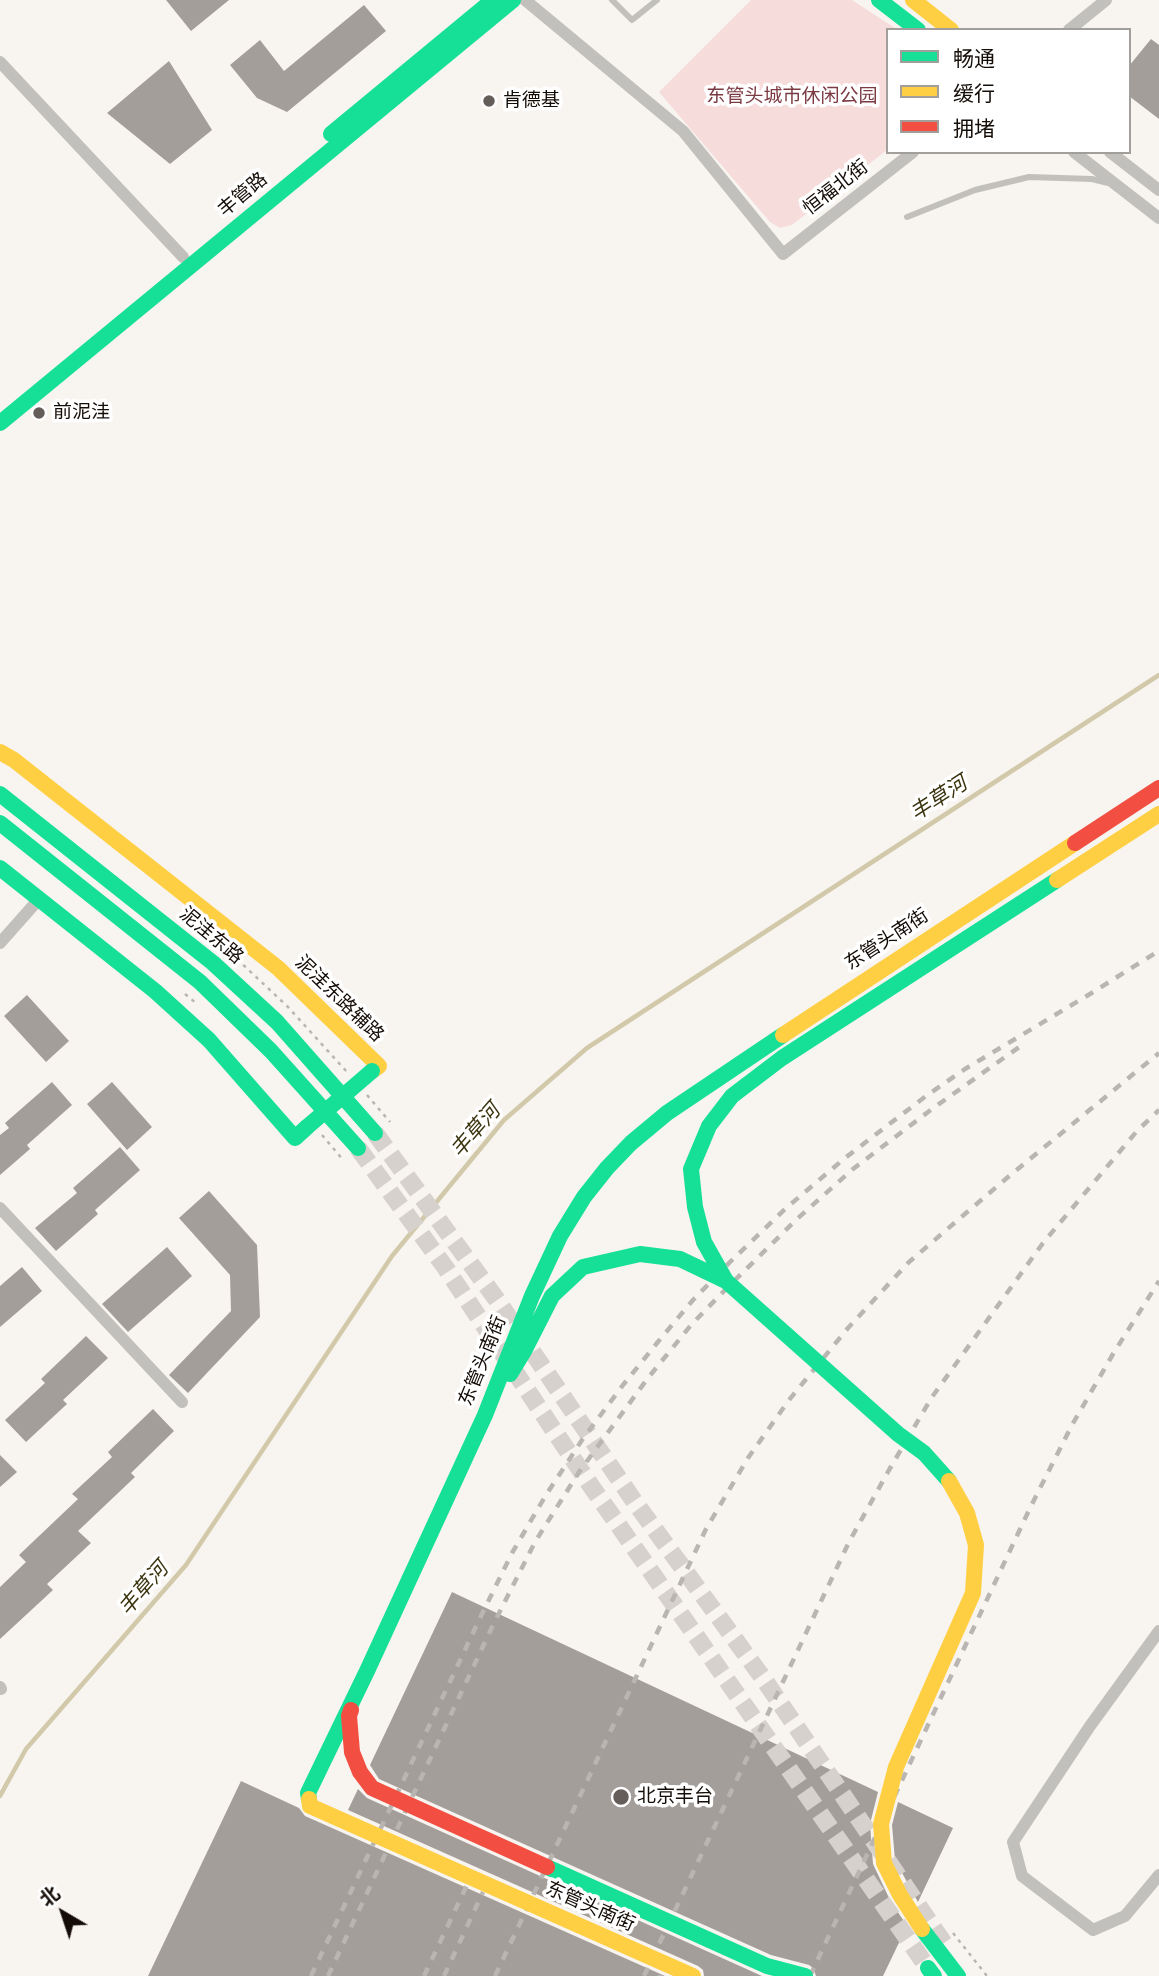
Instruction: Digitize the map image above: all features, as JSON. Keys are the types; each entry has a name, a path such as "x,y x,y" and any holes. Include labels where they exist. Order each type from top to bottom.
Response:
{"main road":[{"name":"丰管路","path":"0,408 493,0"},
{"name":"丰管路","path":"0,423 513,0"},
{"path":"879,0 915,28"},
{"path":"913,0 948,28"},
{"name":"泥洼东路辅路","path":"0,752 14,760 278,968 379,1066 295,1138 200,1031 156,991 0,869"},
{"name":"东管头南街","path":"693,1976 310,1806 308,1793 485,1415 532,1296 560,1236 584,1197 607,1168 631,1143 667,1113 850,989 1159,788"},
{"name":"泥洼东路","path":"0,794 213,963 277,1022 375,1133"},
{"path":"726,1281 704,1242 695,1207 691,1169 709,1126 732,1096 782,1058 1159,814"},
{"path":"0,823 200,982 271,1051 358,1148"},
{"path":"485,1415 524,1351 552,1296 583,1267 640,1254 680,1259 726,1281 898,1434 924,1453 953,1485 967,1513 976,1545 972,1592 896,1767 881,1824 884,1863 900,1895 941,1956 958,1976"},
{"path":"367,1671 349,1716 352,1752 360,1772 372,1788 767,1966 805,1976"},
{"path":"949,1939 968,1976"}],"street":[{"name":"恒福北街","path":"525,0 682,131 782,254 910,154"},
{"path":"1071,28 1106,0"},
{"path":"0,62 183,257"},
{"path":"1077,154 1159,218"},
{"path":"1113,154 1159,190"},
{"path":"0,943 39,899"},
{"path":"0,1208 182,1402"},
{"path":"1159,1631 1090,1726 1013,1842 1022,1876 1093,1930 1125,1916 1159,1875"}],"lane":[{"path":"612,0 632,20 657,0"},
{"path":"907,217 975,190 1029,177 1092,179 1117,186"}],"path":[{"path":"949,1939 987,1976"}],"green space":[{"name":"东管头城市休闲公园","path":"751,0 852,0 895,28 886,28 886,151 792,225 780,228 770,222 659,92"}],"building":[{"path":"166,0 229,0 191,31"},
{"path":"364,5 386,31 287,112 257,98 230,65 260,40 284,71"},
{"path":"1151,39 1159,45 1159,119 1131,98 1131,64"},
{"path":"169,61 212,130 170,164 107,113"},
{"path":"27,995 69,1041 46,1062 4,1016"},
{"path":"52,1082 72,1105 27,1145 30,1149 0,1175 0,1135 9,1128 5,1123"},
{"path":"112,1082 152,1127 127,1150 87,1104"},
{"path":"120,1147 140,1170 95,1210 98,1214 56,1251 35,1228 77,1193 73,1188"},
{"path":"209,1191 257,1245 260,1317 188,1393 169,1375 231,1311 230,1275 179,1218"},
{"path":"167,1247 192,1276 128,1332 102,1304"},
{"path":"22,1267 42,1291 0,1327 0,1286"},
{"path":"86,1336 108,1358 63,1400 67,1404 26,1442 5,1420 45,1383 41,1379"},
{"path":"153,1409 174,1431 131,1473 135,1477 78,1531 91,1543 47,1584 53,1590 0,1639 0,1587 26,1562 19,1555 78,1499 72,1494 112,1457 108,1452"},
{"path":"0,1455 17,1472 0,1487"},
{"path":"452,1592 878,1792 870,1824 873,1864 890,1900 907,1926 883,1976 816,1976 809,1965 771,1955 379,1779 370,1765"},
{"path":"241,1781 299,1808 305,1816 665,1976 148,1976"},
{"path":"358,1789 367,1798 762,1976 704,1976 703,1970 698,1966 348,1810"},
{"path":"898,1802 953,1828 918,1902 895,1860 892,1825"}],"waterway":[{"name":"丰草河","path":"0,1796 26,1749 186,1565 392,1256 504,1120 587,1048 1159,675"}],"tunnel":[{"path":"375,1133 497,1300 634,1501 763,1678 945,1945"},
{"path":"358,1148 445,1267 589,1483 928,1968"}],"railway":[{"path":"311,1976 512,1553 582,1440 657,1343 730,1262 785,1209 845,1158 965,1069 1157,952"},
{"path":"328,1976 493,1625 535,1542 579,1472 648,1378 691,1325 725,1290 797,1219 853,1169 1022,1045"},
{"path":"495,1976 706,1529 748,1458 789,1400 848,1328 909,1262 1159,1053"},
{"path":"644,1976 849,1542 932,1397 1043,1243 1137,1131 1159,1110"},
{"path":"810,1976 1030,1508 1072,1425 1159,1281"},
{"path":"424,1976 467,1885"},
{"path":"444,1976 483,1892"}],"traffic: fast":[{"path":"331,134 493,0"},
{"path":"0,423 513,0"},
{"path":"879,0 915,28"},
{"path":"0,794 213,963 277,1022 375,1133"},
{"path":"0,823 200,982 271,1051 358,1148"},
{"path":"0,868 155,991 209,1040 295,1138 307,1127"},
{"path":"726,1281 704,1242 695,1207 691,1169 709,1126 732,1096 782,1058 1057,880"},
{"path":"309,1799 308,1793 485,1415 532,1296 560,1236 584,1197 631,1143 667,1113 783,1035"},
{"path":"307,1127 372,1071"},
{"path":"510,1374 552,1296 583,1267 640,1254 680,1259 726,1281 898,1434 924,1453 949,1481"},
{"path":"547,1867 767,1966 805,1976"},
{"path":"922,1929 958,1976"},
{"path":"928,1968 934,1976"}],"traffic: slow":[{"path":"913,0 948,28"},
{"path":"0,752 14,760 278,968 379,1066 372,1071"},
{"path":"1057,880 1159,814"},
{"path":"783,1035 1075,843"},
{"path":"922,1929 900,1895 884,1863 881,1824 896,1767 973,1593 976,1545 967,1513 949,1481"},
{"path":"309,1799 310,1806 693,1976"}],"traffic: jam":[{"path":"1075,843 1159,788"},
{"path":"351,1710 349,1716 352,1752 360,1772 372,1788 547,1867"}],"place":[{"name":"肯德基","path":"489,101"},
{"name":"前泥洼","path":"39,413"},
{"name":"北京丰台","path":"621,1797"}]}
